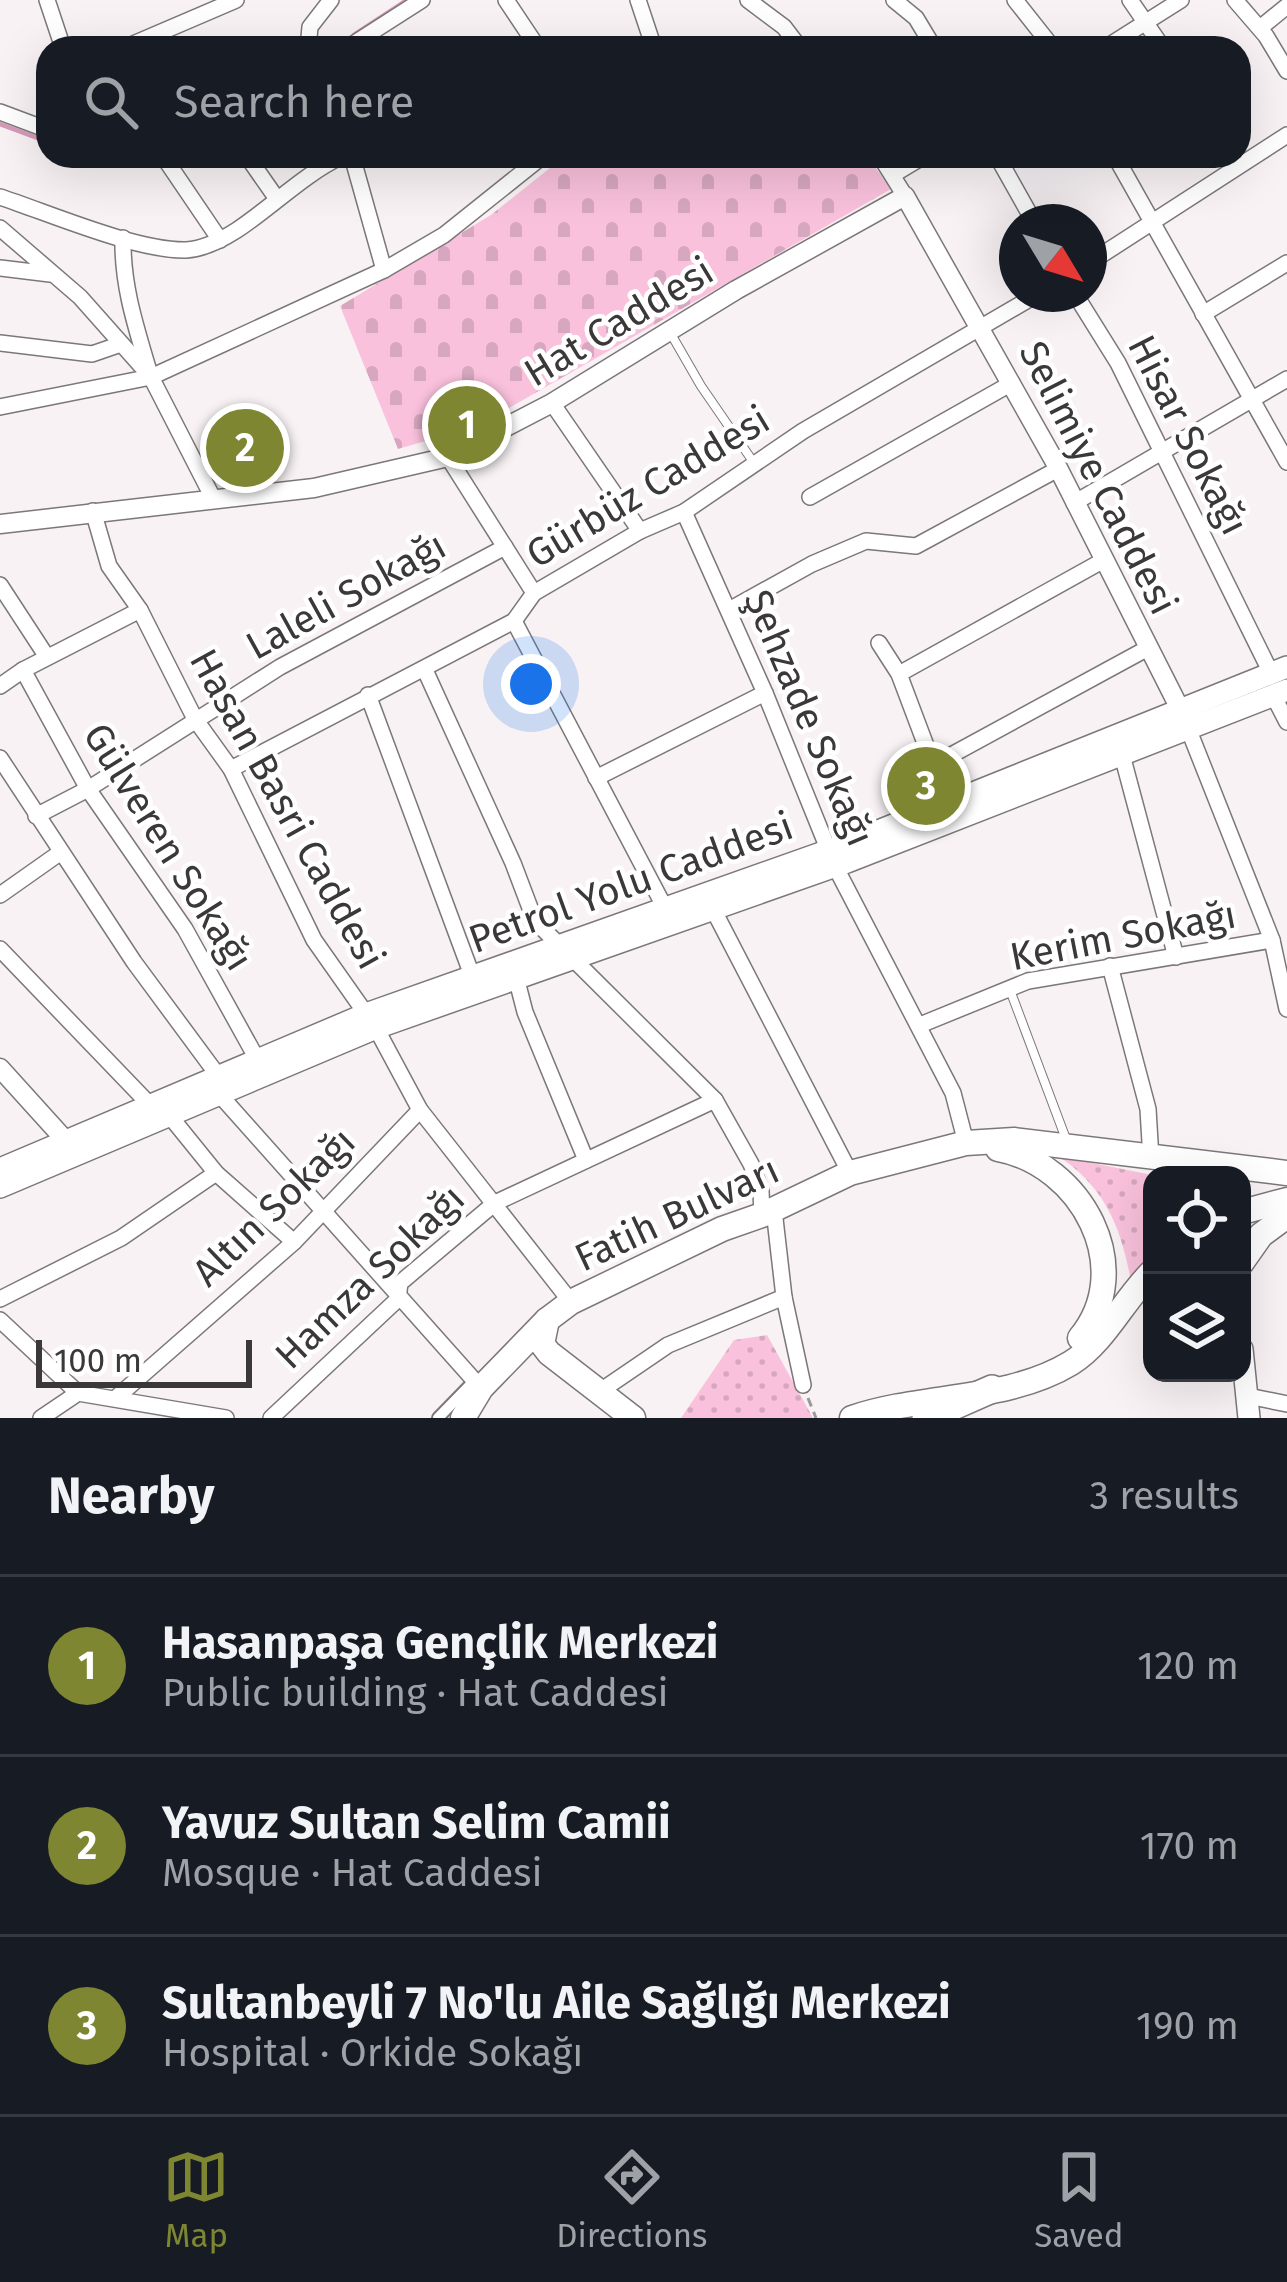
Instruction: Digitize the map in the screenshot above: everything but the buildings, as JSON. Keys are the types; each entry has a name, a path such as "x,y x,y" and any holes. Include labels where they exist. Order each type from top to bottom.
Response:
{"highway":[{"path":"926,1418 992,1389"}],"main road":[{"name":"Petrol Yolu Caddesi","path":"0,1187 72,1148 473,978 713,909 948,804 1279,681"},
{"name":"Petrol Yolu Caddesi","path":"223,1086 257,1059 517,980 664,908 831,858 1122,755 1185,719"},
{"name":"Fatih Bulvarı","path":"464,1418 478,1384 571,1302 850,1173 966,1143 1014,1141 1287,1173"},
{"name":"Fatih Bulvarı","path":"966,1143 1011,1151 1049,1172 1085,1207 1100,1241 1103,1283 1089,1327 1070,1349 1028,1381"},
{"name":"Petrol Yolu Caddesi","path":"0,1169 72,1148"},
{"path":"1151,1160 1166,1166"},
{"path":"1251,1210 1287,1200"},
{"path":"1251,1249 1261,1235 1287,1216"},
{"name":"Fatih Bulvarı","path":"852,1418 886,1406 1028,1381 1068,1365 1143,1285"},
{"path":"547,1320 542,1344 548,1353 628,1417"}],"street":[{"path":"47,0 59,36"},
{"path":"152,36 236,0"},
{"path":"309,36 310,27 331,0"},
{"path":"366,36 422,0"},
{"path":"506,0 529,36"},
{"path":"638,0 650,36"},
{"path":"748,0 791,36"},
{"path":"894,0 916,18 927,36"},
{"path":"1015,0 1043,36"},
{"path":"1130,0 1156,36"},
{"path":"1125,36 1181,0"},
{"path":"1235,0 1260,28 1287,71"},
{"path":"1260,28 1287,6"},
{"path":"0,112 36,126"},
{"path":"1251,153 1287,135"},
{"path":"172,168 220,240"},
{"path":"256,168 278,199"},
{"path":"0,196 124,238 187,250 220,240 317,168"},
{"path":"355,168 385,270"},
{"path":"0,407 151,376 385,270 444,235 528,168"},
{"name":"Selimiye Caddesi","path":"889,168 1012,383 1185,719"},
{"path":"894,174 904,168"},
{"path":"1004,168 1024,204"},
{"path":"1122,168 1287,463"},
{"path":"1107,251 1225,168"},
{"name":"Hat Caddesi","path":"0,524 314,488 448,457 552,403 905,196"},
{"path":"0,229 53,274 151,376"},
{"path":"124,238 122,269 128,303 151,376 213,498"},
{"path":"1203,314 1287,263"},
{"path":"0,268 53,274"},
{"name":"Gürbüz Caddesi","path":"231,769 514,621 534,593 640,531 684,512 803,430 1007,312"},
{"name":"Hisar Sokağı","path":"1086,312 1118,363 1279,681 1287,722"},
{"path":"0,343 92,354 121,344"},
{"path":"1074,503 1287,380"},
{"path":"810,497 1012,383"},
{"path":"552,403 640,531"},
{"path":"448,457 534,593"},
{"path":"729,610 812,564 866,541 916,547 1058,469"},
{"name":"Hasan Basri Caddesi","path":"93,511 109,566 140,610 195,719 231,769 314,940 371,1021 420,1110 571,1302"},
{"name":"Şehzade Sokağı","path":"684,512 831,858 952,1093 966,1143"},
{"name":"Laleli Sokağı","path":"36,816 88,789 280,667 505,547"},
{"path":"899,674 1104,560"},
{"path":"0,585 47,657"},
{"path":"0,686 140,610"},
{"path":"514,621 664,908"},
{"path":"879,643 899,674 948,804"},
{"path":"934,765 1148,647"},
{"name":"Gülveren Sokağı","path":"23,670 88,789 185,928 257,1059"},
{"path":"425,670 514,862 535,921 715,1100 752,1164 768,1212 803,1385"},
{"path":"596,778 765,694"},
{"path":"368,695 473,978"},
{"path":"1185,719 1272,940 1287,1010"},
{"path":"1122,755 1176,957"},
{"path":"0,758 223,1086 398,1299 478,1384 438,1418"},
{"path":"0,896 61,852"},
{"path":"713,909 850,1173"},
{"name":"Kerim Sokağı","path":"920,1025 1028,981 1272,940"},
{"path":"0,949 216,1173 294,1242"},
{"path":"1110,966 1148,1109 1151,1160"},
{"path":"517,980 525,1012 586,1160"},
{"path":"0,1068 72,1148"},
{"name":"Hamza Sokağı","path":"271,1418 398,1299 400,1283 495,1203 715,1100"},
{"name":"Altın Sokağı","path":"117,1397 294,1242 420,1110"},
{"path":"0,1299 121,1238 216,1173"},
{"path":"599,1392 668,1345 784,1297"},
{"path":"0,1320 78,1393 226,1418"},
{"path":"41,1418 78,1393"},
{"path":"1249,1407 1287,1404"}],"lane":[{"path":"669,331 754,464"},
{"path":"1010,989 1059,1112 1067,1145"},
{"name":"Fatih Bulvarı","path":"896,1418 992,1389"}],"green space":[{"path":"550,168 876,168 891,189 509,408 470,428 398,449 340,306 491,215"},
{"path":"1058,1156 1143,1173 1143,1272 1131,1281 1108,1210"},
{"path":"767,1335 813,1418 681,1418 734,1340"}],"waterway":[{"path":"354,35 407,0"},
{"path":"0,124 36,138"}],"place":[{"name":"Hasanpaşa Gençlik Merkezi","path":"467,425"},
{"name":"Yavuz Sultan Selim Camii","path":"245,448"},
{"name":"Sultanbeyli 7 No'lu Aile Sağlığı Merkezi","path":"926,786"}]}
